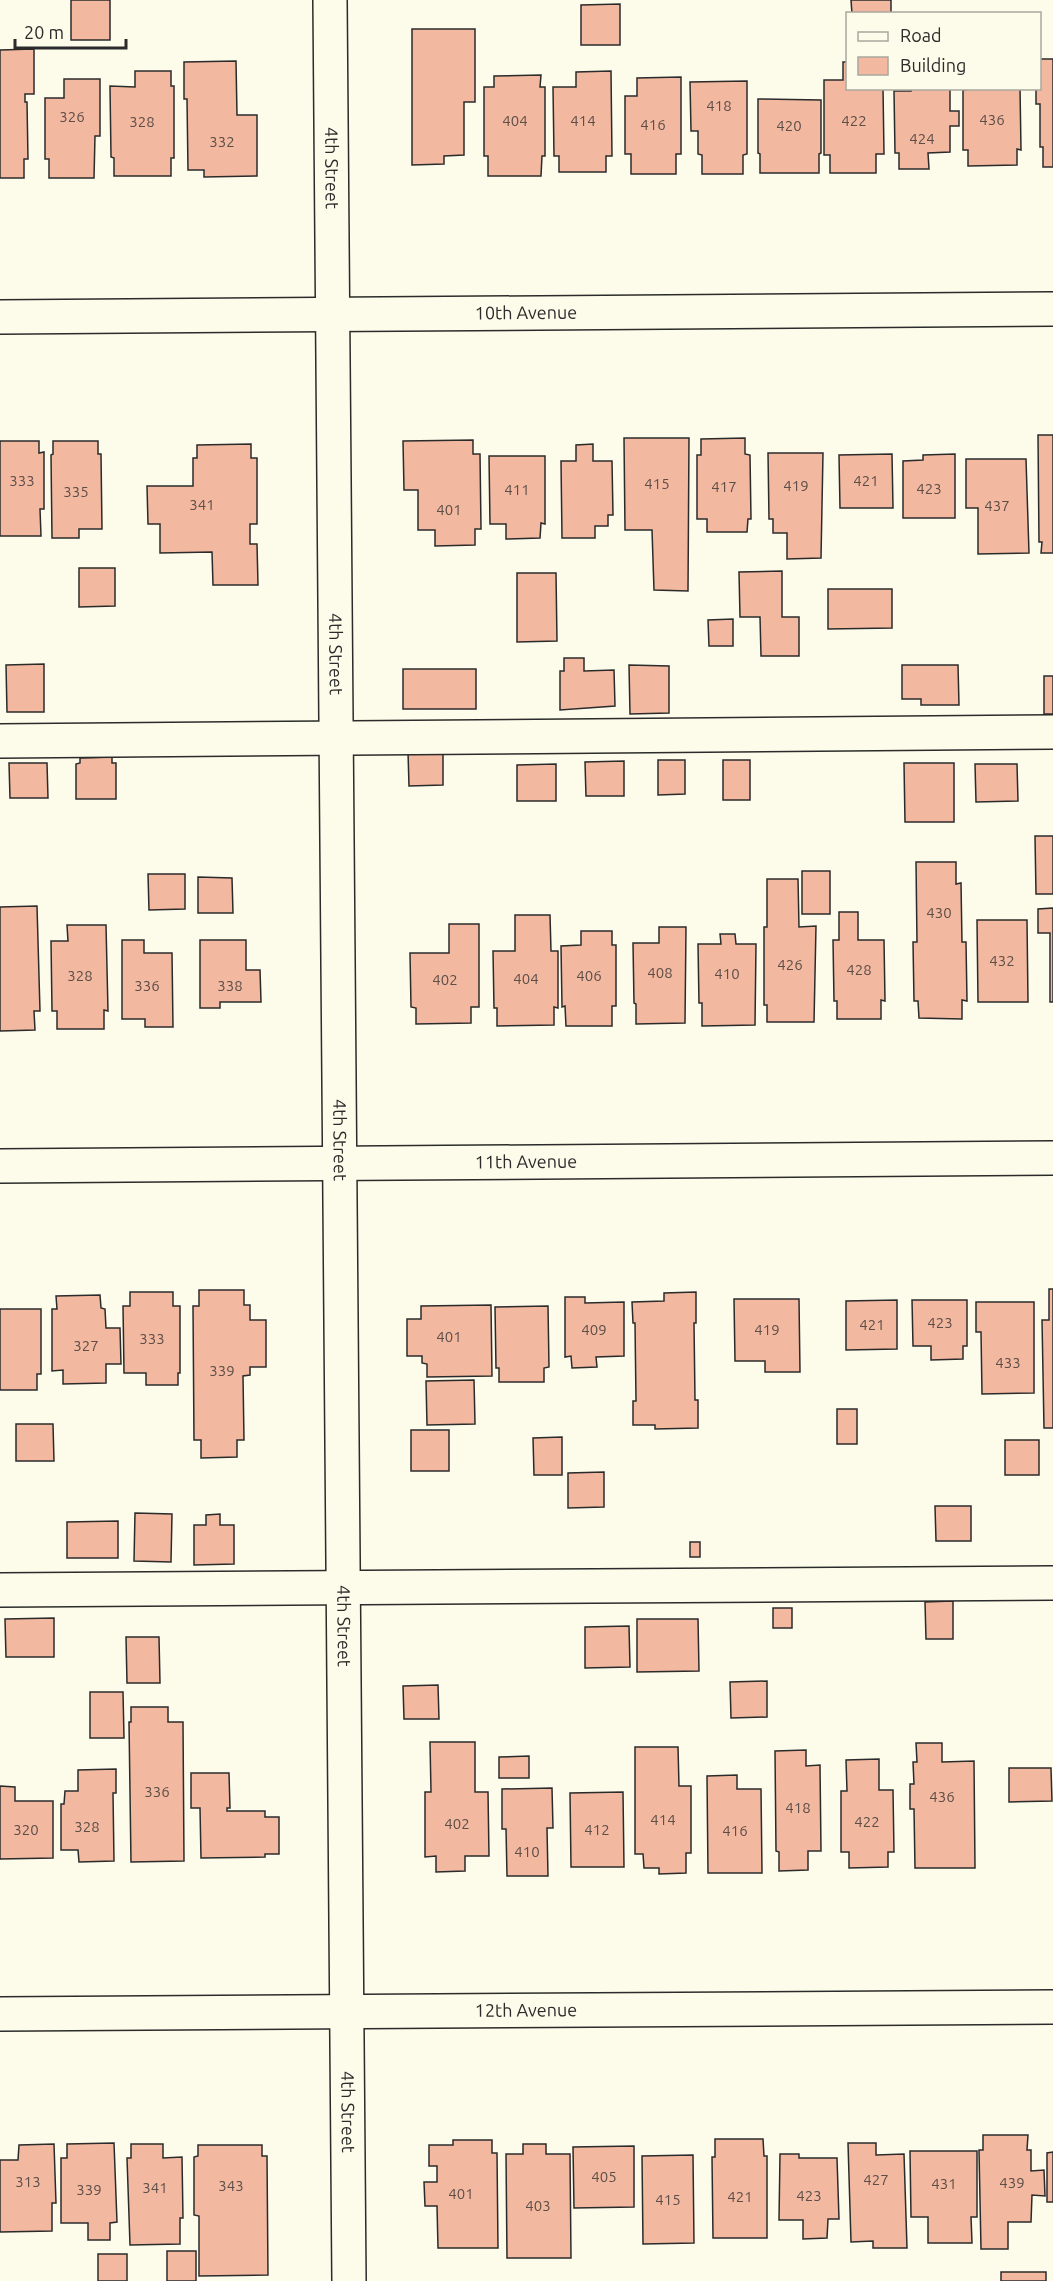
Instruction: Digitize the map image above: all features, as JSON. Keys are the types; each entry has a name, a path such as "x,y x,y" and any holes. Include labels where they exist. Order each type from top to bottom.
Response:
{"street":[{"name":"4th Street","path":"330,0 349,2281"},
{"name":"10th Avenue","path":"0,317 1053,309"},
{"path":"0,741 1053,732"},
{"name":"11th Avenue","path":"0,1166 1053,1158"},
{"path":"0,1590 1053,1583"},
{"name":"12th Avenue","path":"0,2014 1053,2007"}],"building":[{"path":"71,0 110,0 110,40 71,40"},
{"path":"851,0 891,0 891,12 852,12"},
{"path":"620,4 620,45 581,45 581,5"},
{"path":"412,29 475,29 475,102 464,102 464,155 444,156 444,164 412,165"},
{"path":"34,49 34,94 25,94 28,159 24,159 24,178 0,178 0,50"},
{"path":"1041,59 1053,59 1053,167 1043,167 1043,147 1040,147 1040,104 1036,104 1036,90 1041,90"},
{"path":"236,61 237,115 257,115 257,176 204,177 204,170 188,170 184,62"},
{"path":"843,62 846,62 846,90 883,90 884,154 876,154 876,173 830,173 830,155 824,155 824,80 843,80"},
{"path":"135,71 171,71 171,86 174,86 174,158 171,158 171,176 114,176 114,158 111,157 110,86 135,87"},
{"path":"611,71 612,156 606,156 606,172 559,172 559,156 554,156 553,87 576,87 576,72"},
{"path":"541,75 540,87 545,87 545,156 542,156 541,176 488,176 488,156 484,156 484,87 494,87 494,76"},
{"path":"681,77 681,154 676,154 676,174 631,174 631,154 625,154 625,96 637,96 637,78"},
{"path":"64,79 100,79 100,136 95,136 94,178 49,178 49,159 45,159 45,98 64,98"},
{"path":"747,81 747,154 743,155 743,174 702,174 702,155 698,154 698,131 691,131 690,82"},
{"path":"950,90 950,111 959,111 959,126 950,126 950,152 928,153 929,169 899,169 899,153 895,153 894,91"},
{"path":"963,90 1020,90 1021,150 1017,149 1017,165 968,166 968,150 963,150"},
{"path":"758,99 821,100 819,173 760,173"},
{"path":"1038,435 1053,435 1053,553 1041,553 1042,542 1039,542"},
{"path":"624,438 689,438 688,591 654,590 652,530 625,530"},
{"path":"745,438 745,454 750,455 751,519 748,519 747,532 707,532 707,519 697,519 697,455 701,455 701,439"},
{"path":"473,440 473,454 480,454 481,529 475,529 475,545 435,546 435,530 418,530 418,490 404,490 403,441"},
{"path":"0,441 39,441 39,453 44,452 44,509 40,509 41,536 0,536"},
{"path":"53,441 98,441 98,454 101,454 102,529 79,529 79,538 52,538 51,455 53,454"},
{"path":"251,444 251,458 257,458 257,524 250,524 250,544 257,544 258,585 213,585 212,552 160,553 160,524 148,524 147,486 193,486 193,458 197,458 197,445"},
{"path":"593,444 593,461 612,461 613,515 608,515 608,526 595,526 595,538 562,538 561,461 576,461 576,445"},
{"path":"768,453 823,453 821,558 787,559 787,533 773,533 773,519 769,519"},
{"path":"892,454 893,508 840,508 839,455"},
{"path":"955,454 955,518 903,518 903,461 923,460 923,455"},
{"path":"489,456 545,456 545,524 541,523 540,538 506,539 506,524 490,524"},
{"path":"966,459 1026,459 1029,553 978,554 978,508 966,508"},
{"path":"79,568 115,568 115,606 79,607"},
{"path":"782,571 782,617 799,617 799,656 761,656 760,617 740,617 739,572"},
{"path":"517,573 556,573 557,641 517,642"},
{"path":"828,589 892,589 892,628 828,629"},
{"path":"733,619 733,646 709,646 708,620"},
{"path":"564,658 584,658 584,671 614,670 615,706 560,710 560,671 564,671"},
{"path":"44,664 44,712 7,712 6,665"},
{"path":"629,665 669,666 669,713 630,714"},
{"path":"902,665 958,665 959,705 921,705 921,699 902,699"},
{"path":"403,669 476,669 476,709 403,709"},
{"path":"1044,676 1053,676 1053,714 1044,714"},
{"path":"408,752 443,752 443,785 409,786"},
{"path":"112,757 112,763 116,763 116,799 76,799 76,764 80,763 80,758"},
{"path":"658,760 685,760 685,794 658,795"},
{"path":"723,760 750,760 750,800 723,800"},
{"path":"624,761 624,796 586,796 585,762"},
{"path":"9,763 47,763 48,798 10,798"},
{"path":"904,763 954,763 954,822 905,822"},
{"path":"556,764 556,801 517,801 517,765"},
{"path":"975,764 1017,764 1018,801 976,802"},
{"path":"1035,836 1053,836 1053,894 1036,894"},
{"path":"916,862 956,862 956,884 961,883 962,942 966,942 967,1001 962,1000 962,1019 919,1018 918,1001 914,1001 913,942 917,942"},
{"path":"802,871 830,871 830,914 802,914"},
{"path":"148,874 185,874 185,909 149,910"},
{"path":"198,877 232,878 233,913 198,913"},
{"path":"767,879 798,879 799,927 816,926 814,1022 767,1022 767,1005 764,1005 764,927 767,927"},
{"path":"37,906 40,1011 34,1011 35,1030 0,1031 0,907"},
{"path":"1053,908 1053,1002 1050,1002 1050,933 1038,933 1038,909"},
{"path":"839,912 858,912 858,940 884,940 885,1001 881,1000 881,1019 837,1019 837,1001 834,1001 833,940 839,940"},
{"path":"515,915 550,915 551,951 558,951 558,1008 554,1007 554,1025 497,1026 497,1008 494,1008 493,951 515,951"},
{"path":"977,920 1027,920 1028,1002 978,1002"},
{"path":"449,924 479,924 479,1007 471,1007 471,1023 416,1024 416,1008 411,1007 410,953 449,953"},
{"path":"67,925 106,925 108,1011 104,1010 104,1029 57,1029 57,1011 52,1011 51,941 68,941"},
{"path":"659,927 686,927 685,1023 636,1024 633,943 659,943"},
{"path":"581,931 612,931 612,945 616,945 616,1006 612,1006 612,1026 566,1026 565,1006 562,1007 561,946 581,945"},
{"path":"720,934 735,934 736,944 756,944 755,1025 702,1026 702,1003 699,1003 698,944 721,944"},
{"path":"122,940 144,940 144,953 172,953 173,1027 145,1027 145,1019 122,1019"},
{"path":"200,940 246,940 246,970 260,970 261,1002 220,1002 220,1008 200,1008"},
{"path":"1049,1289 1053,1289 1053,1428 1044,1428 1042,1320 1049,1320"},
{"path":"199,1290 244,1290 244,1305 250,1305 250,1320 266,1320 266,1367 250,1367 250,1375 243,1376 244,1440 237,1440 237,1457 201,1458 201,1440 194,1440 193,1306 199,1306"},
{"path":"130,1292 173,1292 173,1306 180,1306 178,1385 146,1385 146,1373 124,1373 123,1306 130,1306"},
{"path":"696,1292 695,1400 698,1400 698,1428 655,1429 655,1425 633,1425 633,1401 636,1401 635,1323 633,1323 632,1302 664,1301 664,1293"},
{"path":"100,1295 101,1308 105,1309 106,1328 120,1328 121,1364 106,1364 106,1383 63,1384 63,1370 52,1371 52,1309 57,1309 56,1296"},
{"path":"565,1297 585,1297 585,1303 624,1302 624,1356 596,1357 597,1367 572,1368 571,1356 565,1357"},
{"path":"734,1299 799,1299 800,1372 765,1372 765,1361 735,1361"},
{"path":"897,1300 897,1349 846,1350 846,1301"},
{"path":"912,1300 967,1300 967,1346 963,1346 963,1359 931,1360 931,1346 913,1346"},
{"path":"976,1302 1034,1302 1034,1393 982,1394 981,1332 976,1332"},
{"path":"491,1305 492,1376 427,1377 427,1364 422,1363 422,1356 407,1356 407,1319 421,1319 421,1306"},
{"path":"548,1306 549,1367 544,1368 544,1382 499,1382 499,1368 496,1368 495,1307"},
{"path":"0,1309 41,1309 41,1374 37,1374 37,1390 0,1390"},
{"path":"474,1380 475,1424 427,1425 426,1381"},
{"path":"837,1409 857,1409 857,1444 837,1444"},
{"path":"16,1424 53,1424 54,1461 16,1461"},
{"path":"411,1430 449,1430 449,1471 411,1471"},
{"path":"562,1437 562,1475 534,1475 533,1438"},
{"path":"1005,1440 1039,1440 1039,1475 1005,1475"},
{"path":"604,1472 604,1507 568,1508 568,1473"},
{"path":"935,1506 971,1506 971,1541 936,1541"},
{"path":"135,1513 172,1514 171,1562 134,1561"},
{"path":"220,1514 220,1525 234,1525 234,1564 194,1565 194,1525 206,1525 206,1515"},
{"path":"118,1521 118,1558 67,1558 67,1522"},
{"path":"690,1542 700,1542 700,1557 690,1557"},
{"path":"953,1601 953,1639 926,1639 925,1602"},
{"path":"773,1608 792,1608 792,1628 773,1628"},
{"path":"54,1618 54,1657 6,1657 5,1619"},
{"path":"637,1619 698,1619 699,1671 637,1672"},
{"path":"629,1626 630,1667 585,1668 585,1627"},
{"path":"126,1637 159,1637 160,1683 127,1683"},
{"path":"767,1681 767,1717 731,1718 730,1682"},
{"path":"438,1685 439,1719 404,1719 403,1686"},
{"path":"90,1692 123,1692 124,1738 90,1738"},
{"path":"131,1707 168,1707 168,1722 183,1722 184,1861 131,1862 129,1722 131,1722"},
{"path":"430,1742 475,1742 475,1792 488,1792 489,1856 465,1856 465,1871 436,1872 436,1856 425,1857 425,1792 431,1792"},
{"path":"916,1743 942,1743 942,1762 974,1761 975,1868 915,1868 914,1809 910,1809 910,1784 914,1784 913,1762 917,1762"},
{"path":"635,1747 678,1747 679,1786 691,1786 691,1853 686,1853 686,1873 659,1874 659,1868 644,1868 643,1854 635,1854"},
{"path":"806,1750 806,1766 820,1765 821,1851 808,1851 808,1870 779,1871 779,1852 776,1851 775,1751"},
{"path":"529,1756 529,1778 499,1778 499,1757"},
{"path":"879,1759 879,1790 893,1790 894,1852 888,1852 888,1867 849,1868 849,1852 841,1852 841,1791 847,1791 846,1760"},
{"path":"1009,1768 1051,1768 1052,1801 1009,1802"},
{"path":"116,1769 116,1793 113,1793 114,1861 79,1862 78,1850 61,1850 61,1804 64,1804 65,1791 78,1791 78,1770"},
{"path":"191,1773 229,1773 230,1808 227,1808 227,1811 265,1811 265,1817 279,1817 279,1854 265,1854 265,1857 201,1858 200,1808 191,1808"},
{"path":"737,1775 737,1789 761,1789 762,1873 708,1873 707,1776"},
{"path":"0,1786 15,1787 15,1801 53,1801 53,1858 0,1859"},
{"path":"552,1788 553,1828 547,1828 548,1876 507,1876 506,1829 502,1829 502,1789"},
{"path":"623,1792 624,1867 571,1867 570,1793"},
{"path":"983,2135 1028,2135 1027,2150 1031,2150 1031,2171 1044,2170 1045,2196 1032,2195 1031,2222 1008,2222 1008,2249 981,2249 979,2150 983,2150"},
{"path":"715,2139 763,2139 764,2156 767,2156 767,2238 713,2238 712,2157 715,2157"},
{"path":"453,2140 492,2140 492,2153 497,2153 498,2248 438,2248 437,2206 425,2206 424,2182 437,2182 437,2166 429,2166 429,2145 453,2145"},
{"path":"114,2143 117,2222 110,2223 110,2240 88,2240 88,2223 61,2223 61,2158 67,2158 67,2144"},
{"path":"848,2143 876,2143 876,2155 904,2154 907,2248 873,2248 873,2241 851,2242"},
{"path":"54,2144 56,2203 52,2203 52,2231 0,2232 0,2160 18,2160 19,2145"},
{"path":"131,2144 163,2144 163,2158 182,2157 183,2218 180,2218 180,2244 130,2245 127,2158 131,2158"},
{"path":"523,2144 546,2144 546,2154 570,2154 571,2258 507,2258 506,2154 523,2154"},
{"path":"198,2145 262,2145 262,2156 267,2156 268,2275 199,2276 199,2216 194,2215 194,2157 198,2156"},
{"path":"634,2146 634,2207 574,2208 573,2147"},
{"path":"910,2151 977,2151 977,2217 971,2217 972,2243 928,2243 928,2217 911,2217"},
{"path":"1053,2152 1053,2202 1047,2202 1047,2153"},
{"path":"780,2154 799,2154 799,2158 837,2158 839,2219 828,2219 827,2238 803,2239 803,2220 779,2220"},
{"path":"693,2155 694,2243 643,2244 642,2156"},
{"path":"167,2251 196,2251 196,2281 167,2281"},
{"path":"98,2254 127,2254 127,2281 98,2281"},
{"path":"1001,2272 1046,2272 1046,2281 1001,2281"}]}
